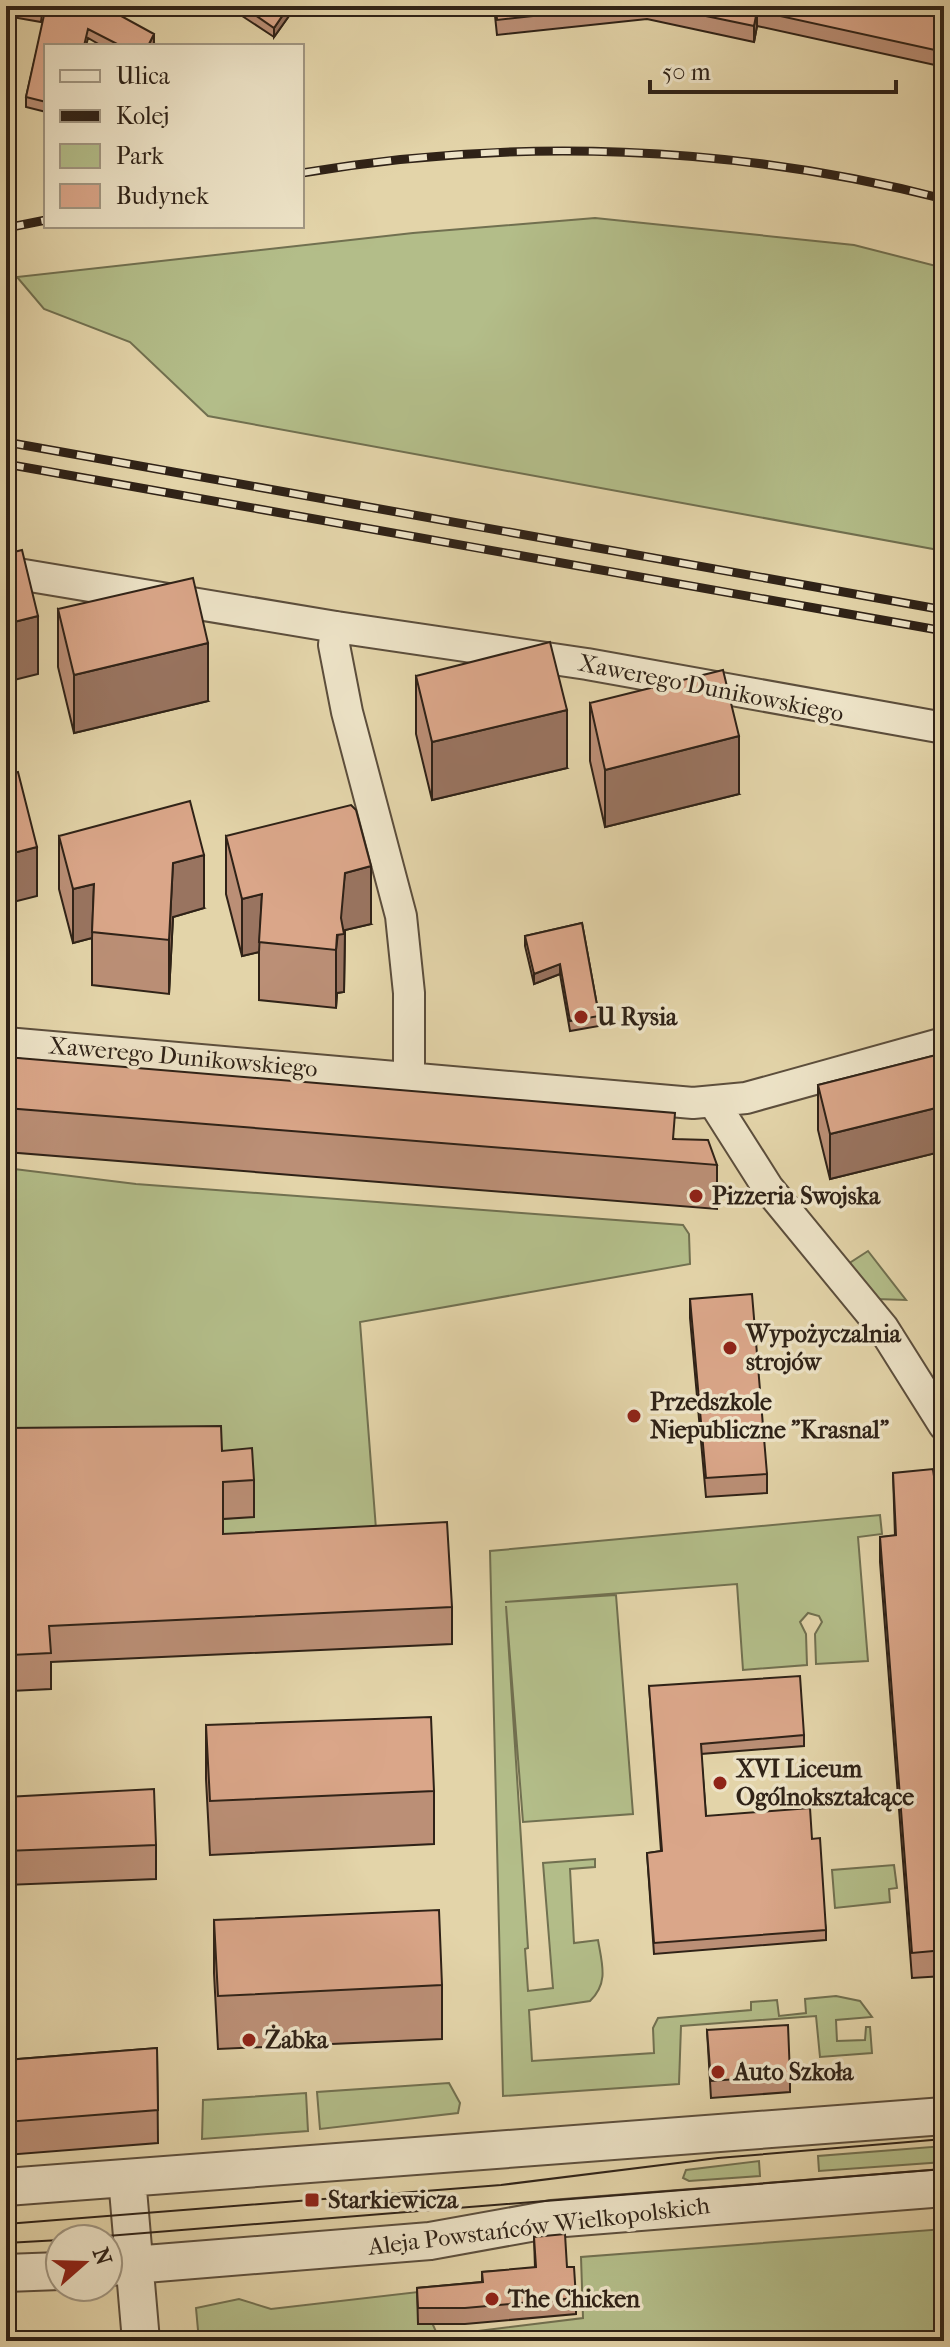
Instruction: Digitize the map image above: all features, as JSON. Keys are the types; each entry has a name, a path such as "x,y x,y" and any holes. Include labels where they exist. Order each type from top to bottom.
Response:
{"street":[{"name":"Xawerego Dunikowskiego","path":"6,572 336,627 587,664 944,728"},
{"path":"336,627 334,645 347,712 401,916 409,993 409,1077"},
{"name":"Xawerego Dunikowskiego","path":"6,1043 714,1103 746,1098 944,1043"},
{"path":"714,1103 759,1176 883,1328 944,1425"},
{"path":"6,2187 928,2117"},
{"path":"124,2231 127,2178"},
{"name":"Aleja Powstańców Wielkopolskich","path":"124,2266 430,2241 552,2219 944,2188"},
{"path":"6,2273 44,2272"},
{"path":"124,2274 141,2341"}],"green space":[{"path":"595,218 854,245 944,268 944,551 208,416 130,342 44,309 17,277 413,233"},
{"path":"6,1168 136,1184 683,1225 689,1234 690,1264 360,1322 377,1542 223,1549 223,1519 254,1516 6,1465"},
{"path":"868,1251 906,1300 876,1299 848,1264"},
{"path":"880,1515 882,1534 858,1537 868,1661 816,1664 815,1634 822,1622 819,1616 808,1613 800,1622 806,1634 807,1665 743,1670 737,1584 505,1602 616,1595 633,1814 523,1822 506,1606 528,1948 525,1949 528,1991 553,1988 543,1863 595,1859 595,1867 570,1869 574,1943 598,1940 602,1965 600,1987 590,2001 529,2010 532,2061 654,2053 653,2028 658,2018 751,2010 751,2002 777,2000 779,2016 806,2013 805,1999 836,1996 860,2001 872,2017 836,2020 837,2041 865,2040 866,2027 870,2027 872,2053 820,2057 816,2016 681,2026 679,2084 503,2096 490,1551"},
{"path":"894,1865 897,1888 889,1889 890,1902 835,1908 832,1870"},
{"path":"449,2083 460,2103 458,2113 320,2129 317,2092"},
{"path":"306,2093 308,2131 202,2139 203,2100"},
{"path":"944,2146 944,2162 819,2171 818,2156"},
{"path":"759,2161 760,2176 689,2181 683,2178 686,2170"},
{"path":"944,2229 944,2341 199,2341 196,2308 239,2299 271,2309 418,2292 438,2336 583,2318 581,2257"}],"building":[{"path":"7,6 42,6 41,12"},
{"path":"46,6 103,6 154,34 149,44 117,44 88,29 84,44 44,44 44,102 26,97"},
{"path":"242,6 289,6 274,28"},
{"path":"496,6 624,6 497,20"},
{"path":"658,6 944,6 944,52 757,11 754,26"},
{"path":"22,550 38,616 6,624 6,554"},
{"path":"193,578 208,643 74,675 58,609"},
{"path":"550,642 567,710 432,742 416,676"},
{"path":"723,670 739,736 605,770 590,703"},
{"path":"18,772 37,847 9,854 6,884 6,775"},
{"path":"190,801 204,855 173,863 169,940 92,932 94,884 73,889 59,836"},
{"path":"351,805 356,810 371,866 345,873 341,918 344,934 337,935 336,950 259,942 262,894 242,899 226,836"},
{"path":"582,923 599,1016 570,1021 560,964 534,974 525,936"},
{"path":"944,1053 944,1106 830,1134 818,1085"},
{"path":"6,1057 675,1113 673,1139 708,1140 717,1165 6,1108"},
{"path":"752,1294 767,1474 706,1478 690,1299"},
{"path":"221,1426 222,1451 252,1448 254,1480 223,1482 223,1534 447,1522 452,1607 49,1626 51,1653 11,1655 6,1553 6,1428"},
{"path":"933,1469 944,1564 944,1950 912,1953 880,1537 896,1535 893,1473"},
{"path":"800,1676 804,1735 701,1744 706,1816 810,1808 812,1839 820,1838 826,1930 654,1943 647,1853 662,1851 649,1686"},
{"path":"431,1717 434,1791 210,1801 206,1725"},
{"path":"154,1789 156,1845 6,1851 6,1797"},
{"path":"439,1910 442,1985 218,1996 214,1920"},
{"path":"788,2025 790,2075 711,2081 707,2030"},
{"path":"157,2048 158,2110 6,2122 6,2060"},
{"path":"565,2234 567,2267 574,2267 576,2298 465,2308 418,2308 417,2288 483,2282 482,2272 536,2267 534,2237"}],"tram line":[{"path":"6,2224 501,2185 718,2158 944,2139"},
{"path":"124,2235 944,2169"},
{"path":"6,2243 44,2241"}],"railway":[{"path":"304,173 463,154 624,152 785,167 944,199"},
{"path":"6,228 44,220"},
{"path":"6,442 944,610"},
{"path":"6,464 944,631"}],"place":[{"name":"U Rysia","path":"581,1017"},
{"name":"Pizzeria Swojska","path":"696,1196"},
{"name":"Wypożyczalnia strojów","path":"730,1348"},
{"name":"Przedszkole Niepubliczne \"Krasnal\"","path":"634,1416"},
{"name":"XVI Liceum Ogólnokształcące","path":"720,1783"},
{"name":"Żabka","path":"249,2040"},
{"name":"Auto Szkoła","path":"718,2072"},
{"name":"Starkiewicza","path":"312,2200"},
{"name":"The Chicken","path":"492,2299"}]}
